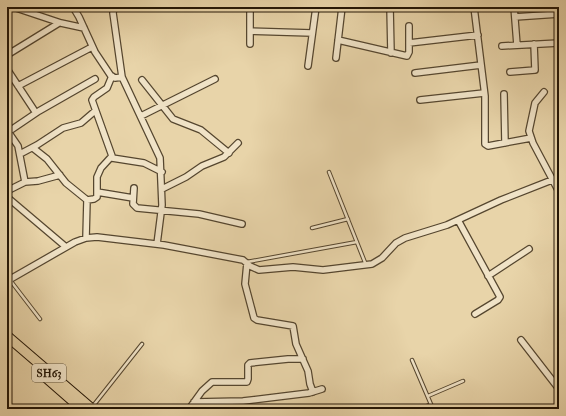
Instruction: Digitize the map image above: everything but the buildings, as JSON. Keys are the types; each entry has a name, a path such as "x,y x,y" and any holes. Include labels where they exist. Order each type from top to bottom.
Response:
{"main road":[{"name":"SH63","path":"7,336 88,409"},
{"name":"SH63","path":"7,344 88,409"}],"street":[{"path":"13,7 59,23 84,28"},
{"path":"72,7 80,17 92,47 112,76 115,78 122,77"},
{"path":"114,7 113,13 122,77 160,158 162,189 157,244"},
{"path":"250,7 250,44"},
{"path":"308,66 316,7"},
{"path":"336,58 342,7"},
{"path":"390,7 391,53"},
{"path":"482,7 475,7 482,65 485,144 488,146 531,138"},
{"path":"514,7 517,45"},
{"path":"515,17 559,14"},
{"path":"7,55 59,23"},
{"path":"338,40 407,56 409,52 409,26"},
{"path":"250,31 312,33"},
{"path":"409,43 478,35"},
{"path":"502,46 559,43"},
{"path":"510,72 535,70 534,44"},
{"path":"18,86 92,47"},
{"path":"415,74 482,65"},
{"path":"7,69 36,113"},
{"path":"112,76 107,88 92,99 95,111 112,154 112,158"},
{"path":"25,182 18,146 8,131 95,79"},
{"path":"141,116 215,79"},
{"path":"142,80 175,121 196,128 205,133 229,153"},
{"path":"544,92 534,105 530,128 531,138 559,192"},
{"path":"420,100 484,93"},
{"path":"504,94 505,143"},
{"path":"20,154 33,148 60,130 84,121 95,111"},
{"path":"162,189 186,177 202,166 224,157 238,143"},
{"path":"33,148 45,157 66,183 84,196 87,200 86,238"},
{"path":"112,158 144,163 162,172"},
{"path":"87,200 96,198 98,192 96,184 97,177 101,168 112,158"},
{"path":"7,191 25,182 42,181 60,175"},
{"path":"8,280 66,247 86,238 96,237 157,244 243,260 254,269 259,270 293,267 323,270 366,266 377,262 400,240 447,225 504,198 552,180"},
{"path":"134,188 133,204 137,208 199,214 242,224"},
{"path":"98,192 133,198"},
{"path":"7,197 66,247"},
{"path":"458,220 499,295 499,298 475,314"},
{"path":"488,276 529,249"},
{"path":"247,262 245,284 254,318 257,320 293,326 296,344 308,371 313,392"},
{"path":"521,340 559,389"},
{"path":"189,409 204,388 212,382 246,382 248,379 248,365 250,363 303,359"},
{"path":"194,402 240,401 313,392 322,389"}],"lane":[{"path":"329,172 366,266"},
{"path":"312,228 348,219"},
{"path":"247,262 357,242"},
{"path":"8,280 40,319"},
{"path":"88,409 142,344"},
{"path":"412,360 433,409"},
{"path":"428,396 463,381"},
{"path":"421,409 431,404"}]}
